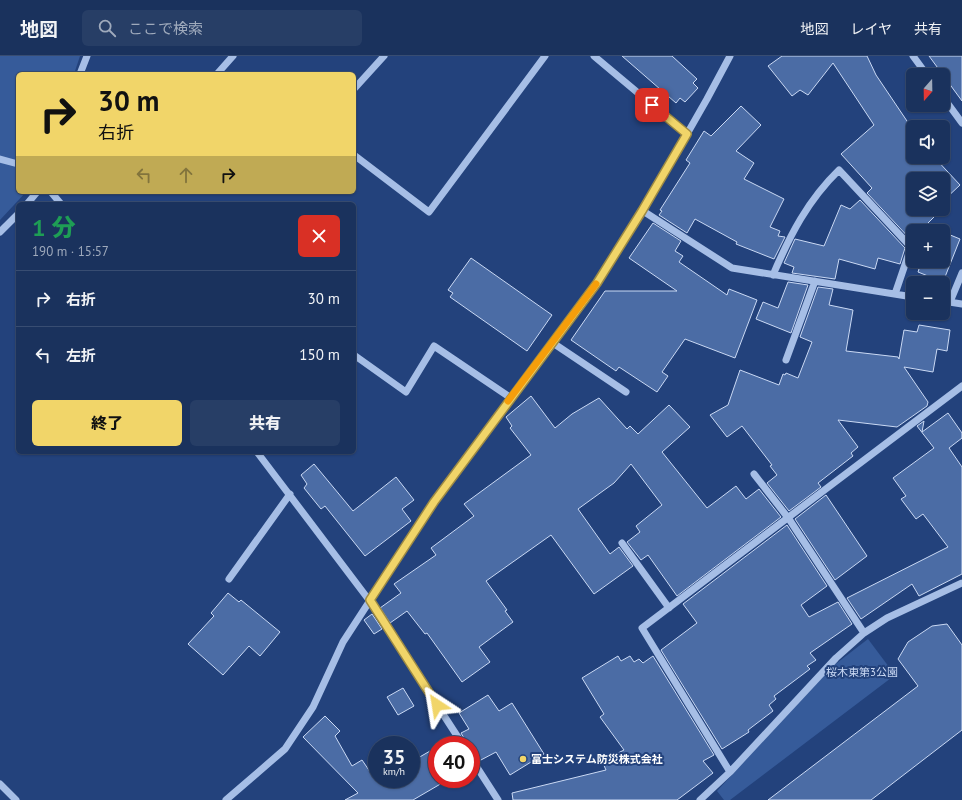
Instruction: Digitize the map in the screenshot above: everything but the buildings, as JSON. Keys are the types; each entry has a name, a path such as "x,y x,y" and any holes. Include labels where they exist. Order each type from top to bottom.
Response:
{"street":[{"path":"81,72 88,56"},
{"path":"219,72 233,56"},
{"path":"356,87 384,56"},
{"path":"356,157 429,212 545,56"},
{"path":"594,56 687,134"},
{"path":"226,800 285,749 313,707 343,642 434,502 597,283 642,211 730,56"},
{"path":"913,56 922,68"},
{"path":"950,107 962,123"},
{"path":"0,159 16,163"},
{"path":"773,275 792,232 807,207 826,182 839,170 911,247 896,294"},
{"path":"642,211 732,268 906,296"},
{"path":"0,232 16,216"},
{"path":"950,294 962,273"},
{"path":"786,360 815,281"},
{"path":"950,302 962,304"},
{"path":"553,343 626,392"},
{"path":"356,356 406,392 434,346 511,398"},
{"path":"730,772 642,628 789,519 962,386"},
{"path":"259,454 370,600 457,736"},
{"path":"754,474 789,519 864,633"},
{"path":"229,579 290,494"},
{"path":"622,543 669,608"},
{"path":"700,800 730,772 836,658 864,633 887,618 962,583"},
{"path":"480,772 498,800"},
{"path":"0,784 16,800"}],"green space":[{"path":"0,56 80,56 75,72 16,72 16,194 24,194 0,220"},
{"name":"桜木東第3公園","path":"868,639 895,675 730,800 724,800 717,791 833,666"}],"slow traffic":[{"path":"508,401 596,284"}],"place":[{"name":"冨士システム防災株式会社","path":"523,759"}],"route":[{"path":"437,705 370,600 434,502 597,283 642,211 687,134 652,105"}]}
